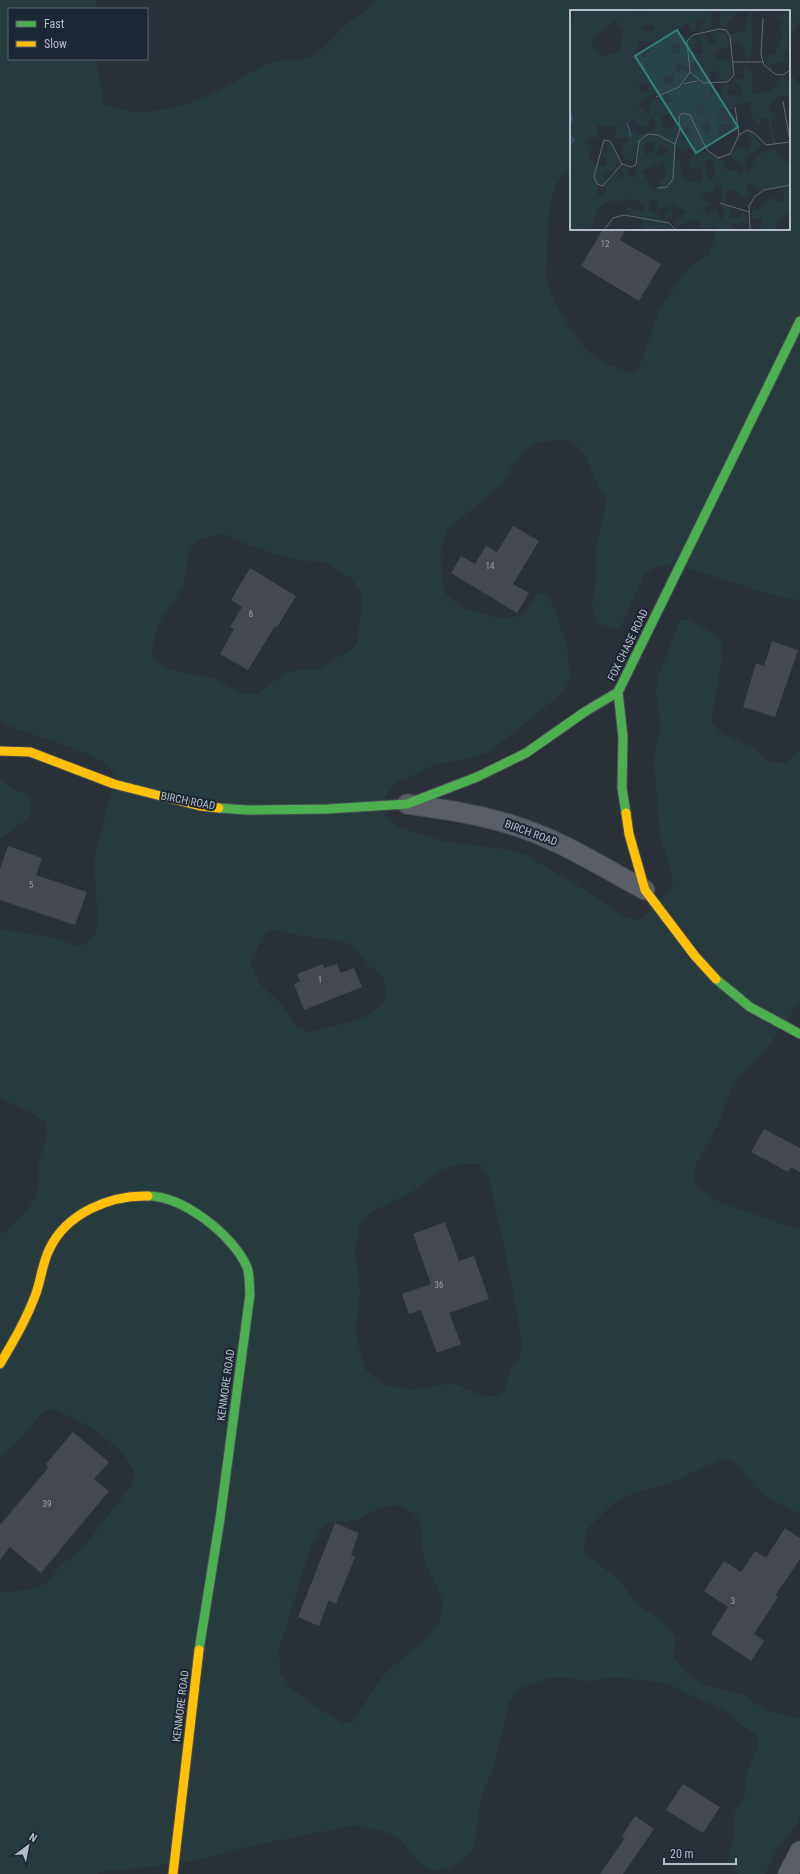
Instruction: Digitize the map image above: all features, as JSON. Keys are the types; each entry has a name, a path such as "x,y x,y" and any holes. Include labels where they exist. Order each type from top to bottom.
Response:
{"street":[{"name":"FOX CHASE ROAD","path":"800,321 618,692 623,737 622,788 630,834 645,890 695,956 722,985 750,1007 800,1034"},
{"name":"BIRCH ROAD","path":"407,804 477,777 526,753 586,711 618,692"},
{"name":"BIRCH ROAD","path":"0,751 30,752 114,784 200,806 247,810 305,810 407,804 462,813 512,825 558,842 645,890"},
{"name":"KENMORE ROAD","path":"0,1364 35,1296 52,1245 74,1219 100,1203 127,1196 157,1195 184,1203 204,1216 229,1242 247,1266 250,1294 220,1520 199,1652 173,1874"},
{"path":"788,1874 800,1851"}],"green space":[{"path":"0,0 97,0 96,8 8,8 8,60 96,60 104,105 120,110 153,111 185,104 216,92 256,69 270,63 302,59 312,56 318,53 346,25 370,7 376,0 800,0 800,20 791,36 790,43 790,10 570,10 570,173 563,176 557,184 553,195 548,224 546,275 550,292 559,310 578,340 589,352 604,362 621,370 633,373 639,368 659,310 689,267 709,254 715,238 714,230 790,230 790,69 792,75 800,85 800,600 776,596 670,564 654,568 644,575 621,626 614,629 598,623 592,607 596,581 596,545 606,505 605,495 599,488 585,456 574,443 566,440 538,442 523,451 500,486 449,528 442,543 441,551 444,592 461,607 500,619 524,615 537,594 545,593 554,607 567,647 571,679 562,693 491,751 475,757 434,765 404,780 396,781 386,798 385,807 386,818 399,827 446,842 498,848 524,854 595,896 621,915 636,920 643,917 673,888 671,870 660,838 654,763 656,745 661,729 656,694 658,677 680,620 688,620 716,635 721,642 722,659 711,722 722,734 752,747 770,763 786,763 800,749 800,1001 764,1052 734,1082 719,1122 696,1165 694,1180 697,1188 719,1202 800,1230 800,1513 767,1497 753,1485 738,1465 728,1460 721,1459 669,1484 636,1492 616,1501 587,1529 584,1546 586,1554 619,1580 639,1606 660,1619 672,1632 676,1639 673,1656 688,1675 703,1685 744,1695 765,1710 800,1719 800,1813 797,1823 777,1849 765,1874 738,1874 727,1859 734,1837 734,1814 746,1792 745,1776 758,1748 758,1740 754,1733 740,1725 729,1713 665,1683 615,1677 583,1682 566,1677 551,1677 519,1689 509,1702 494,1767 481,1798 474,1848 464,1860 450,1867 434,1871 420,1864 400,1839 386,1832 355,1825 232,1850 200,1860 118,1871 101,1871 98,1874 0,1874 0,1592 30,1590 46,1584 61,1565 81,1550 131,1486 134,1479 134,1470 119,1449 92,1428 55,1409 47,1410 40,1415 20,1440 0,1457 0,1235 25,1213 34,1199 39,1184 39,1162 47,1129 46,1123 32,1113 0,1098 0,929 55,938 78,946 86,944 96,932 98,922 94,860 115,779 113,772 100,760 75,749 9,726 0,720","holes":["223,534 246,544 288,558 306,561 324,561 353,580 361,593 362,602 357,643 352,649 317,670 301,669 285,673 257,694 241,693 212,678 172,670 157,663 152,656 152,648 158,624 184,585 189,552 198,540","272,930 280,930 297,935 346,942 359,952 369,966 382,976 385,984 385,1001 379,1008 358,1020 310,1032 296,1027 283,1006 260,984 250,962 265,934","460,1164 480,1164 489,1178 510,1276 522,1342 519,1358 509,1372 505,1389 500,1396 483,1396 453,1383 412,1390 389,1386 377,1380 365,1369 355,1332 360,1291 355,1250 360,1223 371,1212 411,1193 430,1177 444,1169","397,1505 408,1510 420,1521 424,1558 428,1571 440,1593 443,1606 442,1616 437,1626 429,1635 383,1676 353,1723 344,1723 314,1706 290,1687 280,1673 279,1649 311,1546 323,1526 330,1523 357,1520 379,1508"]},
{"path":"0,779 14,789 29,795 32,811 29,818 0,839"}],"building":[{"path":"602,230 625,230 620,240 661,264 639,301 581,266"},
{"path":"513,526 539,541 513,584 529,593 517,613 451,573 461,556 475,564 486,546 497,552"},
{"path":"250,568 296,596 277,627 275,626 248,670 220,654 234,629 230,627 242,607 231,600"},
{"path":"772,641 798,650 775,717 743,707 756,663 764,666"},
{"path":"8,846 42,858 36,875 87,892 75,925 0,900 0,869"},
{"path":"323,964 324,968 337,964 341,973 354,968 362,987 304,1010 294,984 300,981 297,974"},
{"path":"764,1129 800,1148 800,1172 791,1167 788,1172 751,1152"},
{"path":"445,1222 459,1261 474,1256 489,1299 449,1313 461,1344 437,1353 421,1310 409,1314 402,1294 431,1284 413,1234"},
{"path":"73,1432 109,1462 94,1479 109,1491 41,1573 10,1547 0,1560 0,1525 48,1468 46,1464"},
{"path":"335,1523 359,1533 351,1555 355,1557 336,1604 329,1600 319,1626 298,1617"},
{"path":"785,1528 800,1538 800,1559 775,1596 778,1597 754,1634 764,1641 751,1661 711,1634 728,1607 704,1591 724,1561 741,1572 755,1551 766,1558"},
{"path":"683,1784 720,1807 703,1833 666,1810"},
{"path":"635,1816 654,1829 623,1874 600,1874 625,1838 622,1836"}],"traffic: fast":[{"path":"626,813 622,788 623,737 618,692 800,321"},
{"path":"219,808 247,810 327,809 407,804 477,777 526,753 586,711 618,692"},
{"path":"716,979 750,1007 800,1034"},
{"path":"148,1196 162,1198 191,1210 219,1230 231,1242 240,1255 247,1267 249,1277 250,1294 220,1519 199,1650"}],"traffic: slow":[{"path":"0,751 30,752 114,784 200,806 219,808"},
{"path":"626,813 629,834 645,890 695,956 716,979"},
{"path":"0,1364 19,1331 31,1305 49,1250 66,1226 78,1216 104,1203 119,1199 148,1196"},
{"path":"173,1874 199,1650"}]}
